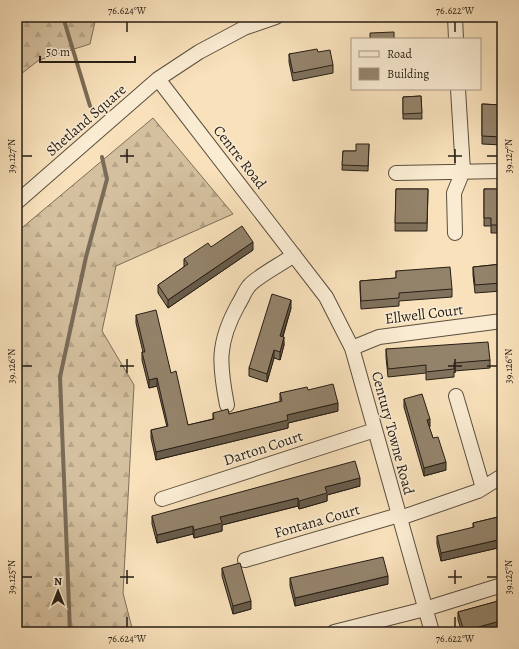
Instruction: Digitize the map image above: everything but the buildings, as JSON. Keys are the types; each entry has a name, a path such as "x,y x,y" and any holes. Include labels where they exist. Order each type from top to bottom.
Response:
{"street":[{"name":"Shetland Square","path":"17,202 158,79 212,45 244,28 276,17"},
{"path":"455,17 456,38"},
{"name":"Centre Road","path":"158,79 294,255"},
{"path":"455,233 454,193 463,172 458,90"},
{"path":"396,173 502,172"},
{"path":"226,406 220,371 224,336 249,286 294,255"},
{"name":"Century Towne Road","path":"294,255 326,297 352,348 432,632"},
{"name":"Ellwell Court","path":"352,348 379,336 502,321"},
{"path":"456,396 483,488"},
{"name":"Darton Court","path":"162,499 375,430"},
{"name":"Fontana Court","path":"245,560 399,517 483,488 502,476"},
{"path":"334,632 425,609 502,585"}],"green space":[{"path":"17,17 96,17 90,44 39,60 17,77"},
{"path":"153,118 233,214 116,266 102,331 134,385 123,593 133,632 17,632 17,232"}],"waterway":[{"path":"63,17 90,106"},
{"path":"70,632 60,377 86,257 107,179 102,157"}]}
